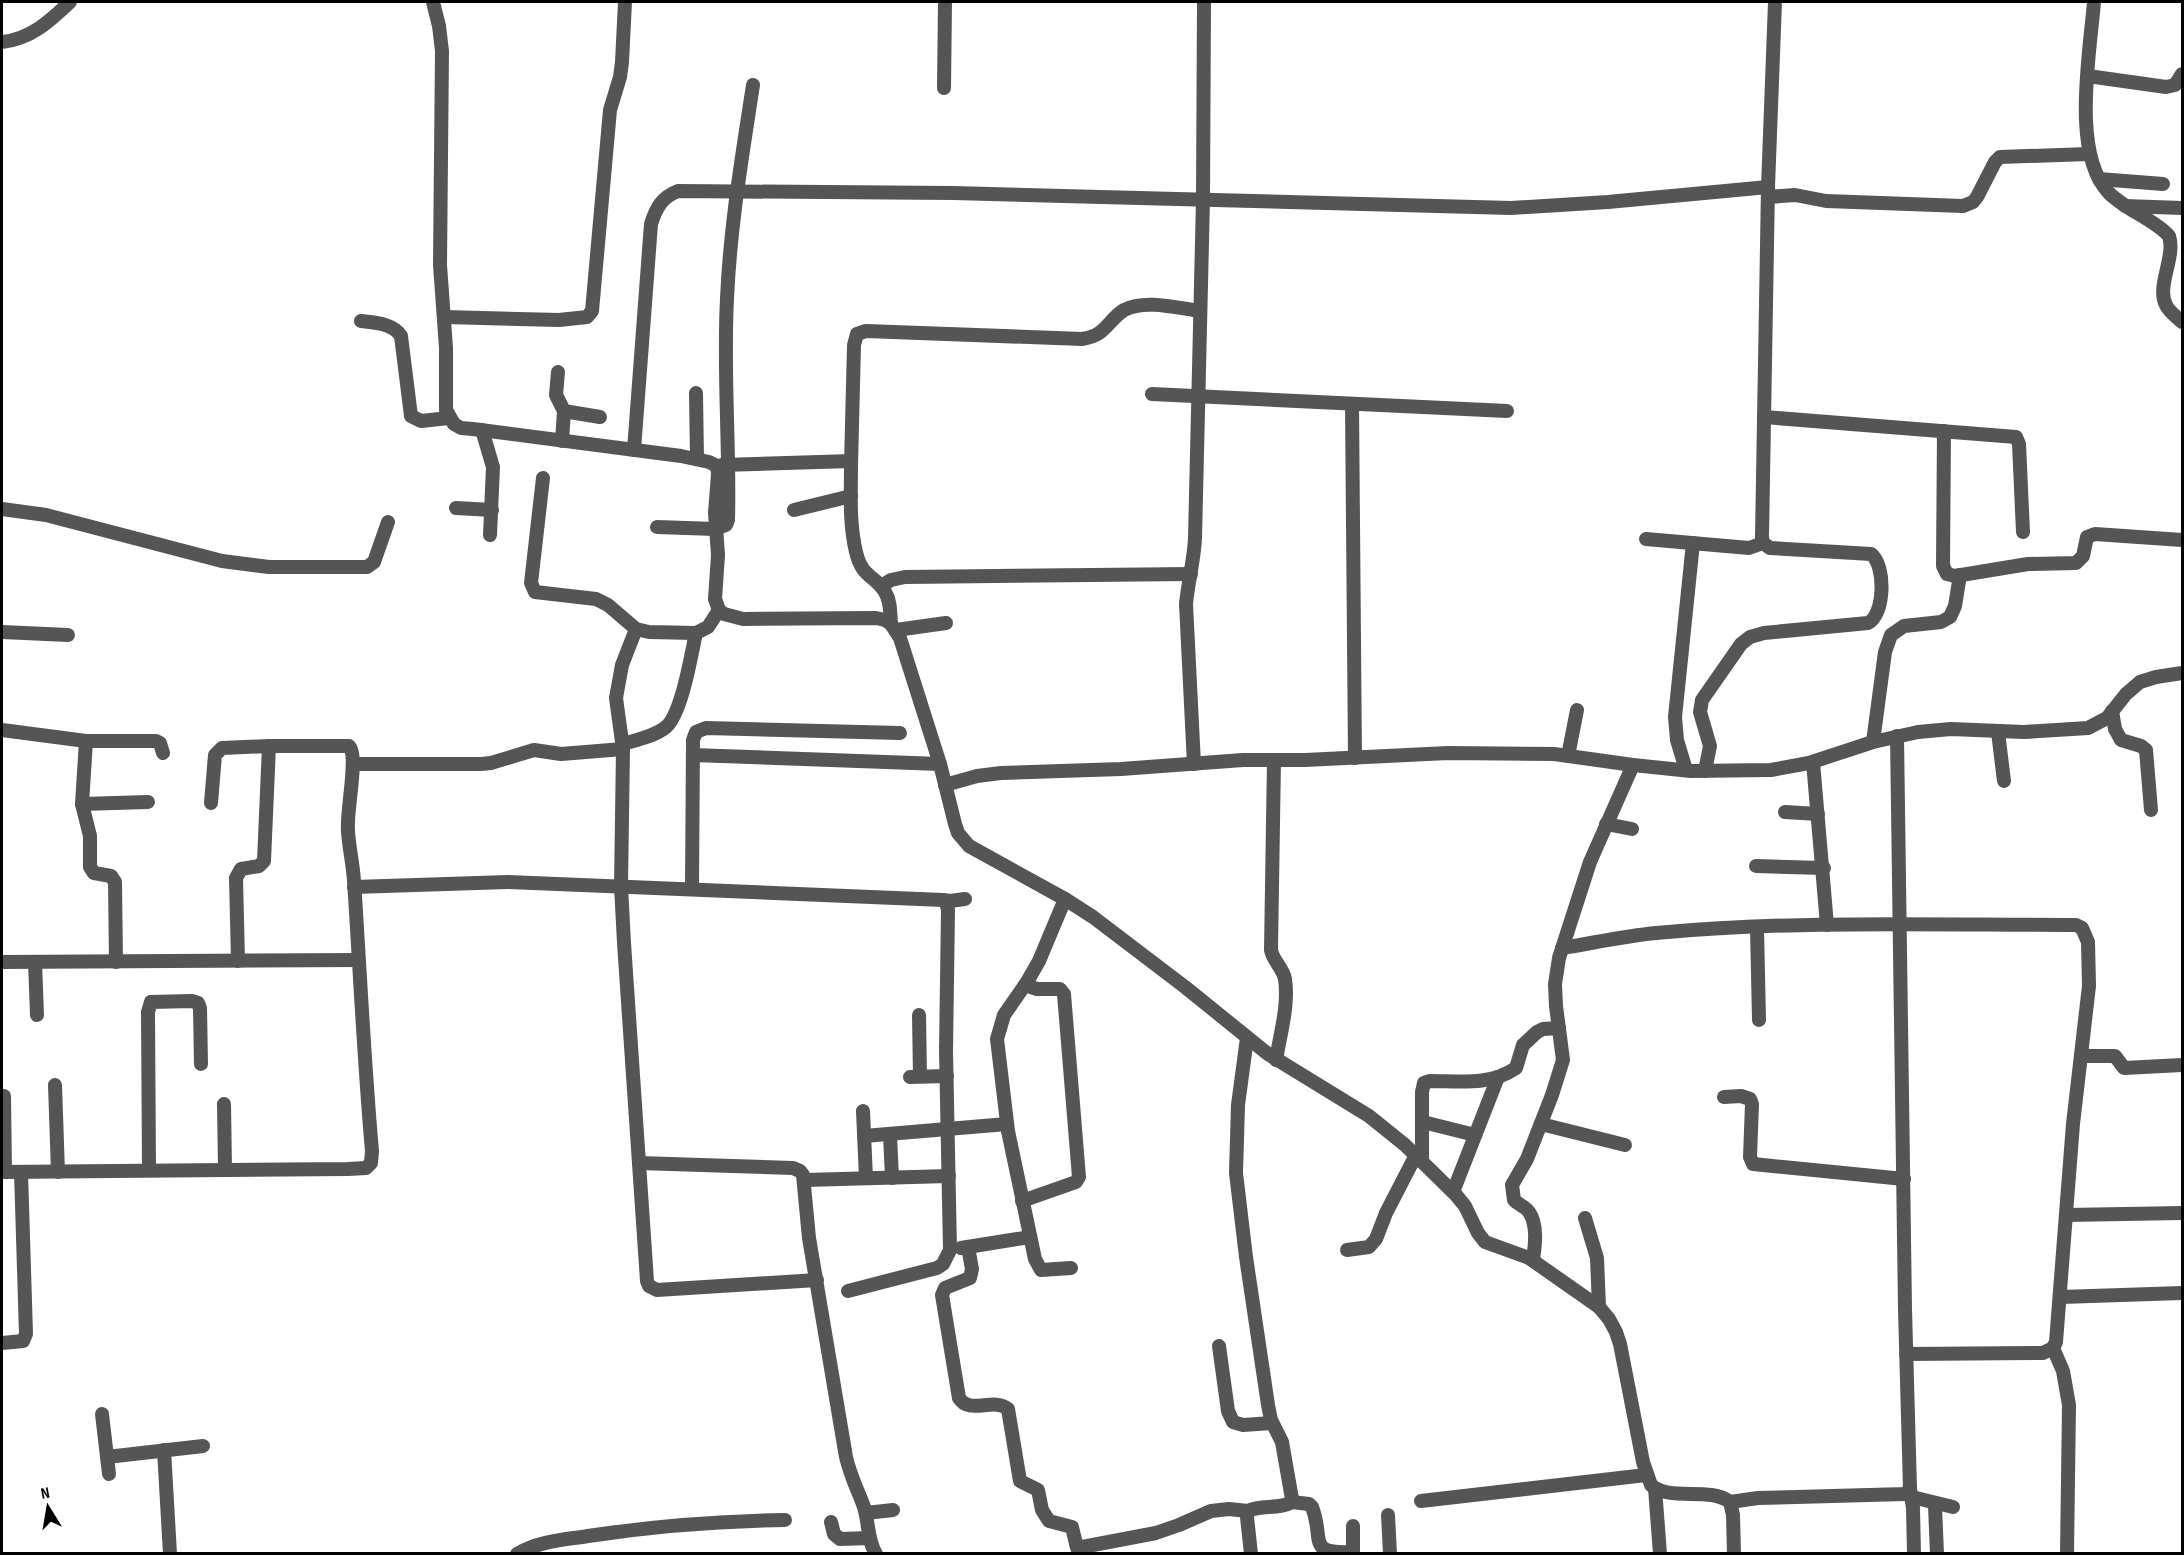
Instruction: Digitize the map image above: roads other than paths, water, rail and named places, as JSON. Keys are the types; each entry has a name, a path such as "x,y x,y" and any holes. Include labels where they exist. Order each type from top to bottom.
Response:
{"street":[{"path":"2,42 24,37 38,30 70,2"},
{"path":"433,2 442,51 440,243 446,410 449,418 461,428 634,450 723,465 851,461"},
{"path":"444,317 559,320 587,317 592,311 610,110 620,77 625,2"},
{"path":"944,88 945,2"},
{"path":"1194,764 1186,604 1195,538 1203,200 1204,2"},
{"path":"1705,771 1710,746 1701,717 1702,700 1745,640 1764,633 1868,623 1876,617 1879,610 1880,566 1871,554 1770,548 1763,543 1761,530 1768,192 1775,2"},
{"path":"2094,2 2085,121 2089,154 2099,179 2108,192 2169,236 2171,245 2163,299 2169,310 2182,322"},
{"path":"2088,76 2166,87 2175,85 2182,75"},
{"path":"753,85 733,214 727,301 723,465 718,474 715,529 718,555 714,591 716,604 719,610 731,617 743,619 864,617 885,620 893,627 946,623"},
{"path":"634,450 649,233 655,211 662,200 678,191 953,193 1511,208 1768,192 1826,201 1963,206 1973,202 1977,197 1995,162 2000,157 2089,154"},
{"path":"2099,179 2163,184"},
{"path":"2125,206 2182,208"},
{"path":"1200,311 1148,305 1132,307 1121,312 1099,334 1082,339 861,332 857,334 854,345 851,461 853,534 860,565 864,572 881,586 888,599 893,627 940,764 958,833 969,846 1093,917 1276,1060 1370,1116 1453,1192 1485,1242 1533,1260 1599,1307 1616,1332 1620,1344 1646,1475 1655,1488 1661,1491 1717,1496 1730,1502 1758,1498 1911,1493 1953,1507"},
{"path":"361,321 398,330 401,336 411,416 421,421 449,418"},
{"path":"558,372 556,395 564,411 562,441"},
{"path":"696,393 697,459"},
{"path":"1152,394 1507,411"},
{"path":"1352,404 1355,758"},
{"path":"564,411 600,417"},
{"path":"1764,417 2017,438 2023,532"},
{"path":"482,430 494,467 490,535"},
{"path":"1944,431 1943,566 1947,574 1960,575 2028,564 2076,563 2083,556 2087,537 2096,534 2182,540"},
{"path":"543,478 531,583 535,592 596,599 614,610 636,629 649,632 696,633 708,627 719,610"},
{"path":"795,510 851,496"},
{"path":"456,508 492,510"},
{"path":"2,509 46,515 222,561 269,567 367,567 374,562 388,522"},
{"path":"657,527 715,529"},
{"path":"1646,539 1749,548 1763,543"},
{"path":"1686,770 1677,740 1675,717 1693,543"},
{"path":"881,586 891,580 905,577 1191,574"},
{"path":"1873,742 1885,652 1891,635 1904,626 1941,622 1950,617 1955,606 1960,575"},
{"path":"636,629 622,665 617,687 617,714 623,747 621,886 647,1281 652,1288 671,1290 817,1280"},
{"path":"2,632 68,635"},
{"path":"354,764 491,764 534,750 561,754 623,747 657,732 670,723 682,693 696,633"},
{"path":"945,785 977,776 1001,773 1448,753 1554,754 1686,770 1771,770 1813,762 1873,742 1918,732 1952,729 1998,732 2080,730 2098,724 2140,682 2182,669"},
{"path":"1568,756 1577,710"},
{"path":"2112,711 2115,729 2121,740 2141,746 2146,750 2151,810"},
{"path":"692,889 693,755 694,734 699,729 900,733"},
{"path":"2,730 86,741 156,741 160,743 163,753"},
{"path":"1998,732 2004,781"},
{"path":"1897,736 1906,1354 1914,1554"},
{"path":"86,741 82,804 90,836 91,871 97,874 107,874 115,882 116,962"},
{"path":"238,961 236,878 241,869 259,866 264,861 269,746"},
{"path":"4,1096 3,1172 356,1169 366,1168 371,1163 354,887 347,819 354,764 352,750 349,746 226,747 215,755 211,803"},
{"path":"693,755 940,764"},
{"path":"1274,760 1270,938 1273,959 1284,977 1286,990 1276,1060"},
{"path":"1813,762 1824,868 1827,925"},
{"path":"1533,1260 1535,1240 1532,1219 1528,1210 1514,1200 1511,1189 1527,1159 1563,1060 1555,984 1562,948 1590,862 1633,765"},
{"path":"82,804 148,802"},
{"path":"1785,812 1818,814"},
{"path":"1606,824 1632,829"},
{"path":"1756,866 1824,868"},
{"path":"354,887 474,882 621,886 950,901 965,899"},
{"path":"1065,899 1039,961 1004,1015 997,1039 1007,1124 1035,1259 1041,1270 1071,1268"},
{"path":"848,1291 937,1268 943,1264 950,1250 947,1076 948,910 943,900"},
{"path":"1562,948 1658,933 1827,925 1899,923 2076,925 2082,928 2088,942 2089,986 2073,1124 2058,1332 2053,1348 2063,1371 2069,1405 2067,1554"},
{"path":"1756,928 1759,1020"},
{"path":"2,962 358,960"},
{"path":"35,962 37,1015"},
{"path":"1022,1201 1076,1182 1080,1173 1064,994 1060,988 1037,989 1025,985"},
{"path":"149,1170 148,1012 151,1002 192,1001 198,1003 201,1064"},
{"path":"920,1015 915,1076 947,1076"},
{"path":"1347,1250 1369,1247 1376,1239 1386,1213 1419,1159 1423,1122 1423,1086 1426,1081 1479,1082 1498,1077 1516,1068 1523,1046 1537,1032 1543,1029 1559,1028"},
{"path":"1247,1038 1237,1114 1236,1173 1269,1413 1282,1442 1292,1502"},
{"path":"2081,1056 2115,1056 2124,1068 2182,1065"},
{"path":"1453,1192 1498,1077"},
{"path":"55,1085 58,1172"},
{"path":"1724,1097 1741,1096 1750,1100 1752,1104 1750,1157 1753,1164 1904,1179"},
{"path":"224,1104 225,1169"},
{"path":"863,1111 866,1178"},
{"path":"1423,1122 1475,1135"},
{"path":"864,1136 1007,1124"},
{"path":"1541,1124 1625,1145"},
{"path":"890,1135 892,1178"},
{"path":"639,1163 793,1168 800,1171 805,1180 809,1238 851,1478 866,1513 870,1538 876,1554"},
{"path":"2,1343 23,1341 26,1334 21,1172"},
{"path":"805,1180 949,1176"},
{"path":"2066,1215 2182,1213"},
{"path":"1585,1218 1597,1258 1599,1307"},
{"path":"950,1250 1030,1237"},
{"path":"968,1247 972,1269 970,1278 945,1288 942,1294 959,1398 967,1405 998,1404 1008,1408 1020,1481 1038,1490 1042,1510 1049,1521 1072,1527 1077,1548 1155,1533 1211,1511 1229,1509 1248,1511 1292,1502 1309,1504 1312,1507 1319,1542 1323,1549 1330,1552 1353,1553 1353,1526"},
{"path":"2061,1297 2182,1293"},
{"path":"1219,1346 1228,1412 1233,1422 1243,1425 1272,1423"},
{"path":"1906,1354 2043,1353 2053,1348"},
{"path":"102,1414 109,1474"},
{"path":"107,1456 203,1446"},
{"path":"164,1450 170,1554"},
{"path":"1420,1501 1646,1475"},
{"path":"1655,1488 1660,1554"},
{"path":"1730,1502 1733,1515 1734,1554"},
{"path":"1935,1506 1937,1554"},
{"path":"866,1513 893,1510"},
{"path":"1248,1511 1246,1517 1251,1554"},
{"path":"1388,1515 1390,1554"},
{"path":"517,1554 532,1545 662,1526 718,1521 785,1520"},
{"path":"831,1522 834,1534 840,1539 870,1538"}]}
